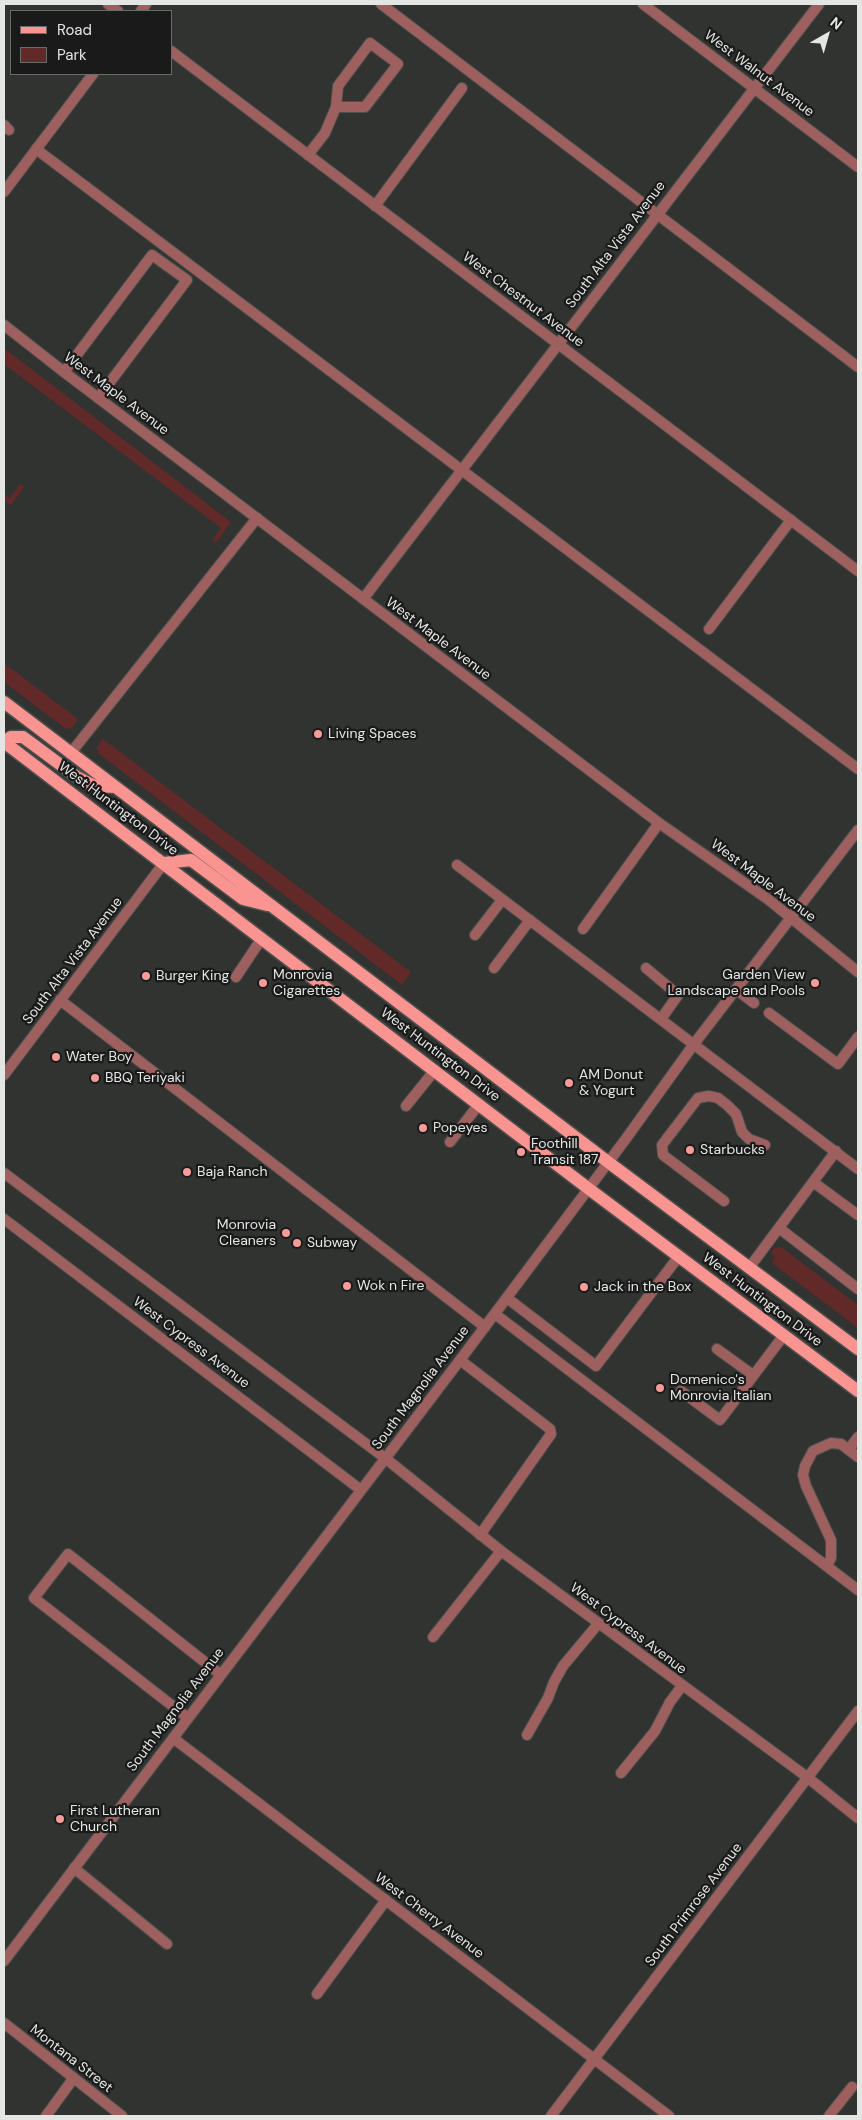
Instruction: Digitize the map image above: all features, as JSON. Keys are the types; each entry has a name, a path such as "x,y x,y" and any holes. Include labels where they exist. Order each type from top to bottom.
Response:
{"main road":[{"name":"West Huntington Drive","path":"4,702 608,1162 858,1349"},
{"path":"4,742 11,737 23,737 77,777 95,786 115,787"},
{"name":"West Huntington Drive","path":"4,742 858,1391"},
{"path":"164,863 191,860 243,899 272,906"}],"street":[{"path":"381,4 858,367"},
{"name":"West Walnut Avenue","path":"643,4 858,166"},
{"name":"South Alta Vista Avenue","path":"363,599 819,4"},
{"path":"308,155 325,132 336,107 338,86 370,43 398,64 365,107 336,107"},
{"name":"West Chestnut Avenue","path":"172,52 858,571"},
{"path":"4,192 92,75"},
{"path":"375,206 462,88"},
{"path":"36,149 858,770"},
{"path":"64,372 152,255 188,280 98,398"},
{"name":"West Maple Avenue","path":"4,325 659,823 769,900 858,972"},
{"path":"70,754 257,518"},
{"path":"709,629 791,520"},
{"path":"583,929 659,823"},
{"name":"South Magnolia Avenue","path":"4,1961 495,1314 694,1044 858,830"},
{"name":"South Alta Vista Avenue","path":"4,1075 164,863"},
{"path":"457,866 858,1168"},
{"path":"475,935 502,900"},
{"path":"494,968 530,920"},
{"path":"236,977 262,938"},
{"path":"646,968 678,995 661,1019"},
{"path":"737,990 754,1003"},
{"path":"60,1000 485,1327"},
{"path":"769,1014 838,1064 858,1037"},
{"path":"406,1106 435,1070"},
{"path":"724,1201 663,1155 662,1145 698,1098 709,1096 718,1098 736,1114 742,1132 749,1139 765,1146"},
{"path":"450,1142 479,1104"},
{"path":"749,1268 836,1152"},
{"name":"West Cypress Avenue","path":"4,1173 385,1458 501,1551 807,1777 858,1818"},
{"path":"813,1182 858,1215"},
{"name":"West Cypress Avenue","path":"4,1219 361,1490"},
{"path":"779,1228 858,1288"},
{"path":"507,1298 596,1366 679,1256"},
{"path":"495,1314 858,1590"},
{"path":"681,1391 720,1420 784,1335"},
{"path":"718,1350 753,1375"},
{"path":"460,1360 550,1429 551,1434 480,1535"},
{"path":"848,1449 858,1437"},
{"path":"827,1566 831,1558 831,1540 806,1486 803,1475 808,1457 822,1446 831,1443 841,1444 858,1457"},
{"path":"433,1637 501,1551"},
{"path":"188,1718 34,1598 68,1554 220,1674"},
{"path":"527,1735 558,1674 598,1624"},
{"path":"622,1773 656,1731 670,1702 682,1686"},
{"name":"South Primrose Avenue","path":"551,2116 858,1711"},
{"name":"West Cherry Avenue","path":"173,1738 669,2116"},
{"path":"74,1868 167,1944"},
{"path":"317,1994 386,1900"},
{"name":"Montana Street","path":"4,2023 122,2116"},
{"path":"46,2116 73,2079"},
{"path":"829,2116 852,2087"}],"green space":[{"path":"4,348 231,522 216,543 212,540 221,528 4,364"},
{"path":"20,484 24,487 11,505 4,500 4,493 10,498"},
{"path":"4,663 78,719 72,728 66,729 4,682"},
{"path":"103,739 411,972 402,985 98,753 97,747"},
{"path":"781,1247 858,1305 858,1328 772,1263 775,1257 771,1253 774,1248"}],"place":[{"name":"Living Spaces","path":"318,734"},
{"name":"Burger King","path":"146,976"},
{"name":"Monrovia Cigarettes","path":"263,983"},
{"name":"Garden View Landscape and Pools","path":"815,983"},
{"name":"Water Boy","path":"56,1057"},
{"name":"BBQ Teriyaki","path":"95,1078"},
{"name":"AM Donut & Yogurt","path":"569,1083"},
{"name":"Popeyes","path":"423,1128"},
{"name":"Starbucks","path":"690,1150"},
{"name":"Foothill Transit 187","path":"521,1152"},
{"name":"Baja Ranch","path":"187,1172"},
{"name":"Monrovia Cleaners","path":"286,1233"},
{"name":"Subway","path":"297,1243"},
{"name":"Wok n Fire","path":"347,1286"},
{"name":"Jack in the Box","path":"584,1287"},
{"name":"Domenico's Monrovia Italian","path":"660,1388"},
{"name":"First Lutheran Church","path":"60,1819"}]}
